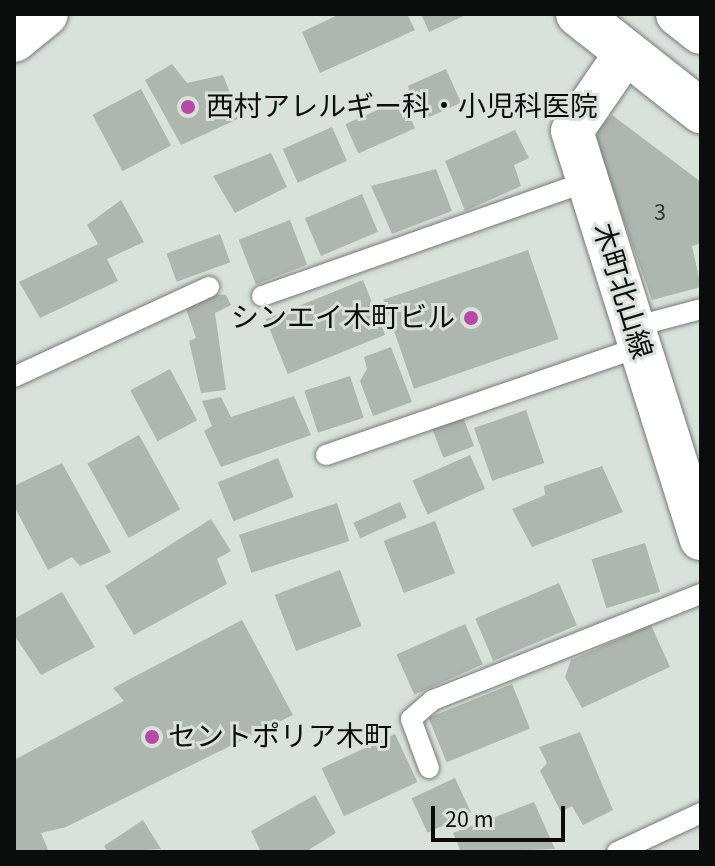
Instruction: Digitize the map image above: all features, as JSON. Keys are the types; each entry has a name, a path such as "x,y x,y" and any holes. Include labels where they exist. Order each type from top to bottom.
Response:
{"main road":[{"path":"14,40 46,14"},
{"path":"578,14 701,111"},
{"path":"678,14 701,32"}],"street":[{"name":"木町北山線","path":"625,54 572,131 701,539"}],"lane":[{"path":"262,296 588,181"},
{"path":"14,377 209,287"},
{"path":"326,455 636,337 701,309"},
{"path":"429,768 411,719 433,700 701,594"},
{"path":"617,852 701,813"}],"building":[{"path":"340,14 407,14 415,30 320,73 302,32"},
{"path":"421,14 468,14 429,32"},
{"path":"172,64 187,83 223,75 240,118 181,145 145,80"},
{"path":"446,69 461,103 423,120 408,86"},
{"path":"141,89 171,146 122,171 92,115"},
{"path":"402,99 415,128 358,153 345,124"},
{"path":"612,115 701,182 701,243 692,246 701,287 652,300 596,143 598,129"},
{"path":"332,127 347,161 298,183 283,149"},
{"path":"515,130 529,158 514,165 521,186 465,211 445,161"},
{"path":"271,153 287,187 235,213 213,176"},
{"path":"436,169 452,211 392,234 371,186"},
{"path":"362,194 378,232 321,256 305,218"},
{"path":"121,200 144,242 107,259 118,281 40,318 19,282 98,244 87,225"},
{"path":"290,220 307,265 256,285 239,240"},
{"path":"220,234 230,262 177,282 166,253"},
{"name":"シンエイ木町ビル","path":"528,250 559,339 414,389 383,300"},
{"path":"363,280 385,335 288,374 266,319"},
{"path":"213,294 226,295 231,305 215,313 226,390 201,393 189,341 196,338 184,303"},
{"path":"391,347 412,402 373,416 360,381 367,369 364,357"},
{"path":"170,369 197,420 157,441 130,390"},
{"path":"350,376 364,418 318,433 304,391"},
{"path":"294,396 311,435 221,467 204,431 212,426 202,401 221,397 231,417"},
{"path":"526,410 544,463 492,481 474,428"},
{"path":"463,417 474,446 443,458 432,429"},
{"path":"139,435 180,509 129,538 87,464"},
{"path":"470,455 485,489 427,514 412,481"},
{"path":"278,458 294,497 233,521 218,482"},
{"path":"62,463 111,552 80,566 72,557 48,570 14,506 14,486"},
{"path":"602,466 623,512 532,547 512,509 545,495 544,486"},
{"path":"400,502 407,518 360,538 353,523"},
{"path":"337,503 349,541 251,573 239,535"},
{"path":"211,519 231,551 217,559 227,584 134,635 105,586"},
{"path":"435,521 455,573 404,593 384,541"},
{"path":"645,543 660,592 606,608 591,559"},
{"path":"340,570 362,626 296,651 275,595"},
{"path":"559,583 577,625 493,661 475,619"},
{"path":"62,592 95,647 41,675 14,635 14,619"},
{"name":"セントポリア木町","path":"242,620 293,715 66,827 41,833 49,852 14,852 14,760 124,701 113,688"},
{"path":"465,624 483,664 414,695 396,655"},
{"path":"651,625 670,667 582,708 565,677 571,660"},
{"path":"512,684 530,729 447,762 429,718"},
{"path":"580,732 613,810 583,825 572,806 561,812 540,771 547,763 539,747"},
{"path":"395,734 417,782 344,816 322,768"},
{"path":"455,778 471,812 428,833 411,798"},
{"path":"315,795 336,833 305,852 261,852 251,831"},
{"path":"534,802 555,849 461,852 453,833"},
{"path":"143,820 161,849 108,852 104,846"}],"place":[{"name":"西村アレルギー科・小児科医院","path":"188,107"},
{"name":"シンエイ木町ビル","path":"471,318"},
{"name":"セントポリア木町","path":"152,737"}]}
